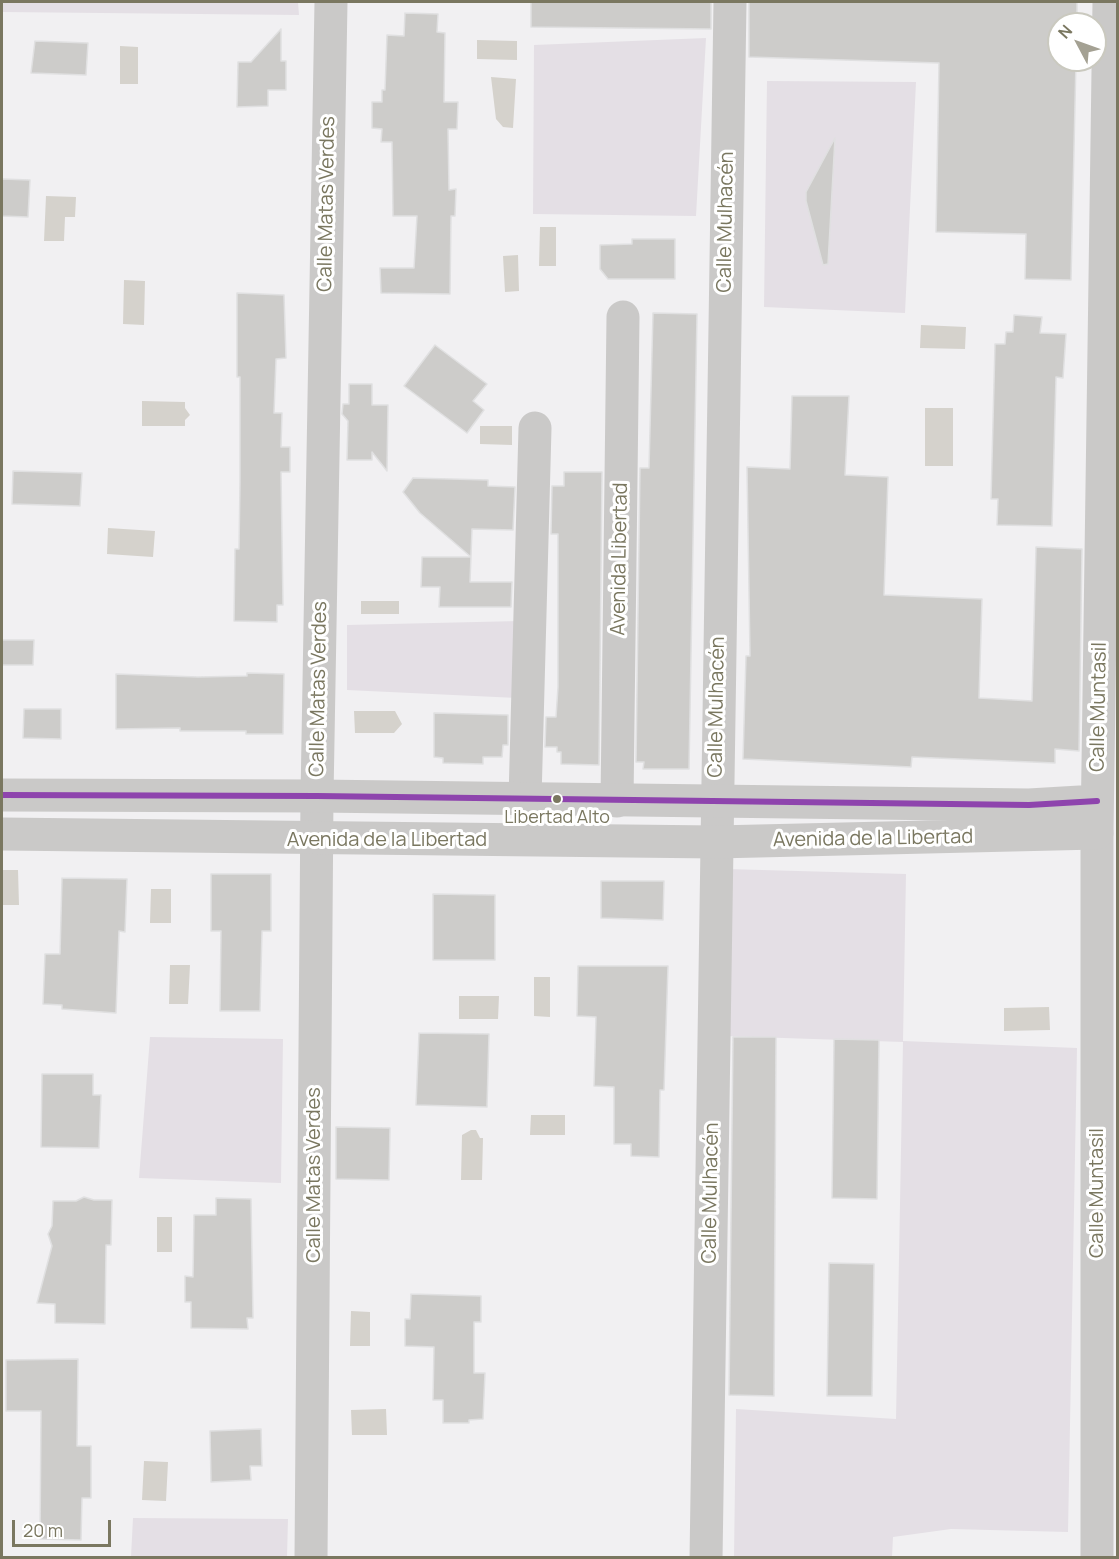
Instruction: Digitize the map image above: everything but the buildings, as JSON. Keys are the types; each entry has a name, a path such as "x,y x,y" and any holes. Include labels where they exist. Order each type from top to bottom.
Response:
{"street":[{"name":"Calle Matas Verdes","path":"311,1557 316,840 331,2"},
{"name":"Calle Mulhacén","path":"706,1557 730,2"},
{"name":"Calle Muntasil","path":"1096,1557 1097,817 1109,2"},
{"name":"Avenida Libertad","path":"617,801 623,317"},
{"path":"525,799 535,428"},
{"name":"Avenida de la Libertad","path":"2,795 317,795 1029,805 1097,817"},
{"name":"Avenida de la Libertad","path":"2,834 316,840 716,842 1097,817"}],"shaded area":[{"path":"2,2 298,2 299,15 2,12"},
{"path":"706,38 696,216 533,214 534,45"},
{"path":"477,40 517,41 517,60 477,59"},
{"path":"120,46 138,47 138,84 120,84"},
{"path":"491,77 516,79 513,128 503,127 496,119"},
{"path":"767,81 916,82 905,313 764,307"},
{"path":"46,196 76,197 75,217 65,217 64,241 44,241"},
{"path":"540,227 556,227 556,266 539,266"},
{"path":"518,255 519,291 505,292 503,256"},
{"path":"124,280 145,281 144,325 123,324"},
{"path":"921,325 966,327 965,349 920,348"},
{"path":"142,401 185,402 185,408 190,415 185,420 185,426 142,426"},
{"path":"925,408 953,408 953,466 925,466"},
{"path":"480,426 512,426 512,445 480,444"},
{"path":"108,528 155,531 153,557 107,554"},
{"path":"361,601 399,601 399,614 361,614"},
{"path":"520,621 517,698 347,690 347,625"},
{"path":"354,711 395,711 402,724 394,733 355,733"},
{"path":"726,869 906,874 903,1041 1077,1048 1068,1532 951,1529 893,1537 892,1557 734,1557 736,1409 896,1419 903,1042 724,1036"},
{"path":"2,870 18,870 19,905 2,905"},
{"path":"151,889 171,889 171,923 150,923"},
{"path":"170,965 190,965 188,1004 169,1004"},
{"path":"534,977 550,977 550,1017 534,1016"},
{"path":"459,996 499,996 498,1019 459,1019"},
{"path":"1049,1007 1050,1030 1004,1031 1004,1008"},
{"path":"150,1037 283,1039 281,1183 139,1178"},
{"path":"531,1115 565,1115 565,1135 530,1135"},
{"path":"476,1130 480,1138 483,1138 482,1180 461,1180 462,1135"},
{"path":"157,1217 172,1217 172,1252 157,1252"},
{"path":"351,1311 370,1312 370,1346 350,1346"},
{"path":"386,1409 387,1435 352,1435 351,1410"},
{"path":"144,1461 168,1462 166,1501 142,1500"},
{"path":"133,1518 288,1519 287,1557 131,1557"}],"transit line":[{"path":"2,795 317,796 1029,805 1097,801"}],"place":[{"name":"Libertad Alto","path":"557,799"}]}
